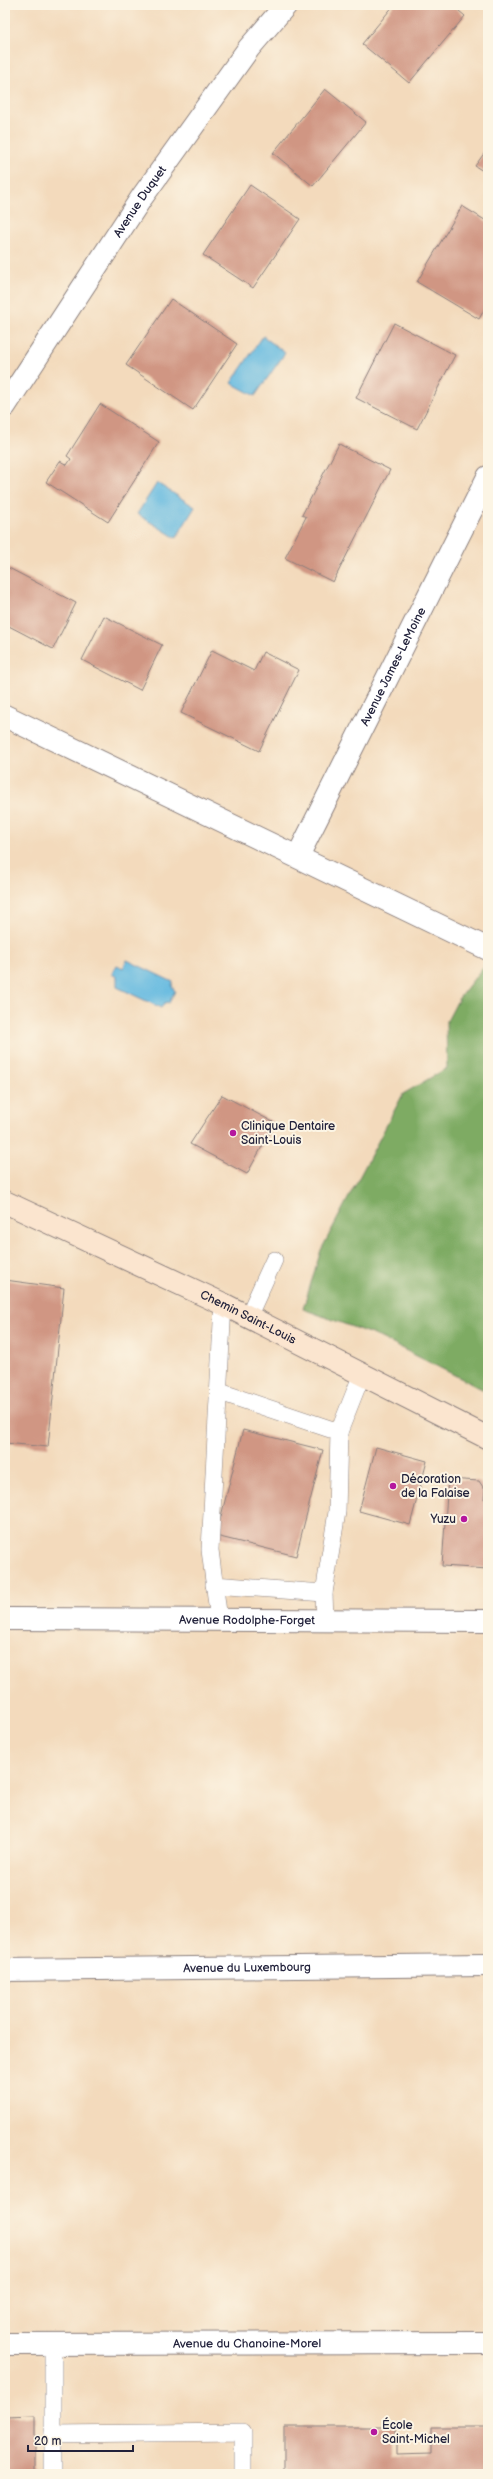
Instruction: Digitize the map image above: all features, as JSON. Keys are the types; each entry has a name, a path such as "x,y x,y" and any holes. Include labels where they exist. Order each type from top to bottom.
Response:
{"street":[{"name":"Avenue Duquet","path":"5,406 147,191 249,48 286,5"},
{"name":"Avenue James-LeMoine","path":"298,856 488,477"},
{"path":"5,716 298,856 488,949"},
{"name":"Chemin Saint-Louis","path":"5,1202 223,1304 488,1438"},
{"name":"Avenue Rodolphe-Forget","path":"5,1619 488,1621"},
{"name":"Avenue du Luxembourg","path":"5,1970 488,1965"},
{"name":"Avenue du Chanoine-Morel","path":"5,2344 488,2343"}],"lane":[{"path":"248,1317 274,1260"},
{"path":"219,1620 210,1550 220,1392 223,1304"},
{"path":"326,1620 324,1593 337,1512 339,1432 362,1374"},
{"path":"220,1392 339,1432"},
{"path":"214,1585 324,1593"},
{"path":"53,2344 53,2474"},
{"path":"53,2434 243,2432 243,2474"}],"green space":[{"path":"488,961 488,1392 377,1336 303,1309 321,1250 403,1094 447,1068 446,1023 459,998"}],"water":[{"path":"263,336 285,353 255,396 231,383"},
{"path":"157,483 195,507 176,538 137,514"},
{"path":"127,960 173,982 172,986 175,991 169,1003 166,1002 161,1008 117,987 117,977 112,974 117,965 123,968"}],"building":[{"path":"394,5 452,5 465,16 409,83 362,44"},
{"path":"325,89 366,122 313,186 273,153"},
{"path":"488,148 488,174 475,166"},
{"path":"250,185 300,219 253,288 203,255"},
{"path":"462,206 488,222 488,303 479,319 417,282"},
{"path":"171,299 237,344 193,410 126,365"},
{"path":"394,323 455,355 417,429 356,398"},
{"path":"100,404 159,442 108,522 46,482 60,461 67,465 71,459 67,456"},
{"path":"339,444 390,470 333,582 285,558 306,517 302,515"},
{"path":"5,566 76,603 53,649 5,624"},
{"path":"104,616 162,645 140,690 82,660"},
{"path":"212,650 254,671 263,652 299,670 259,751 181,713"},
{"name":"Clinique Dentaire Saint-Louis","path":"222,1095 275,1123 247,1174 190,1144"},
{"path":"5,1280 64,1288 48,1447 5,1443"},
{"path":"243,1430 323,1450 296,1556 216,1536"},
{"name":"Décoration de la Falaise","path":"376,1447 427,1461 410,1525 359,1511"},
{"name":"Yuzu","path":"448,1479 479,1481 485,1490 484,1499 488,1499 488,1569 442,1566"},
{"path":"35,2416 35,2474 5,2474 5,2417"},
{"path":"284,2427 396,2427 396,2455 431,2454 431,2427 488,2427 488,2474 284,2474"}],"place":[{"name":"Clinique Dentaire Saint-Louis","path":"233,1133"},
{"name":"Décoration de la Falaise","path":"393,1486"},
{"name":"Yuzu","path":"464,1519"},
{"name":"École Saint-Michel","path":"374,2432"}]}
